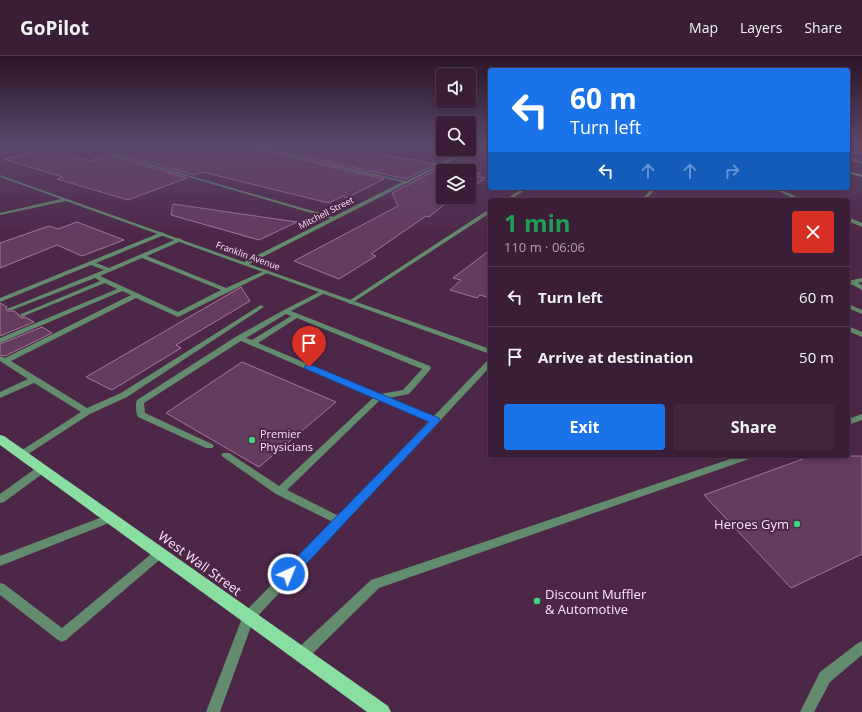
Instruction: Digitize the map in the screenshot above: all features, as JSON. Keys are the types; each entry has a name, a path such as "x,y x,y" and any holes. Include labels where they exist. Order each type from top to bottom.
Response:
{"main road":[{"name":"West Wall Street","path":"0,439 382,712"}],"street":[{"name":"Franklin Avenue","path":"0,176 488,351"},
{"path":"187,176 334,218"},
{"path":"378,176 406,182"},
{"name":"Mitchell Street","path":"244,264 419,176"},
{"path":"510,198 523,190"},
{"path":"646,198 652,190"},
{"path":"778,190 797,198"},
{"path":"0,214 66,199"},
{"path":"350,302 488,212"},
{"path":"850,220 862,225"},
{"path":"0,300 162,234"},
{"path":"10,309 95,276 180,240"},
{"path":"142,256 226,290"},
{"path":"91,263 109,270"},
{"path":"95,276 178,315 226,290 266,272"},
{"path":"850,283 862,280"},
{"path":"22,316 104,281"},
{"path":"850,283 862,288"},
{"path":"0,341 121,289"},
{"path":"209,446 141,415 140,402 240,338 286,311 323,292"},
{"path":"3,359 136,296"},
{"path":"22,454 87,412 124,395 261,307"},
{"path":"850,307 862,312"},
{"path":"280,491 379,397 406,392 427,368 286,311"},
{"path":"253,343 297,315"},
{"path":"850,329 862,335"},
{"path":"240,338 435,421"},
{"path":"3,359 87,412"},
{"path":"213,712 248,617 488,366"},
{"path":"0,395 35,379"},
{"path":"850,421 862,417"},
{"path":"226,456 280,491 339,521"},
{"path":"301,655 376,584 743,458"},
{"path":"0,499 42,469"},
{"path":"0,561 110,518"},
{"path":"0,588 62,636 160,553"},
{"path":"807,712 825,677 862,647"}],"building":[{"path":"58,176 179,176 187,178 128,200 57,179 63,177"},
{"path":"217,176 369,176 384,179 347,198 343,196 329,203"},
{"path":"391,176 413,176 406,179"},
{"path":"425,176 436,176 436,204 445,204 429,217 426,216 371,254 376,256 339,279 294,261 398,206 392,193"},
{"path":"476,176 485,178 476,185"},
{"path":"173,204 297,222 259,240 171,215"},
{"path":"77,222 124,240 82,256 57,245 0,268 0,243 49,226 58,229"},
{"path":"488,252 488,297 480,295 477,298 450,290 461,280 453,278"},
{"path":"241,287 250,301 176,345 181,348 112,390 86,377"},
{"path":"0,303 7,307 7,311 14,311 21,318 25,317 34,322 0,336"},
{"path":"42,327 52,333 5,356 0,355 0,344"},
{"name":"Premier Physicians","path":"242,362 336,402 259,467 166,413"},
{"name":"Heroes Gym","path":"850,456 862,456 862,554 791,588 704,495 806,458 850,458"}],"place":[{"name":"Premier Physicians","path":"252,440"},
{"name":"Heroes Gym","path":"797,524"},
{"name":"Discount Muffler & Automotive","path":"537,601"}],"route":[{"path":"288,574 435,421 309,367"}]}
